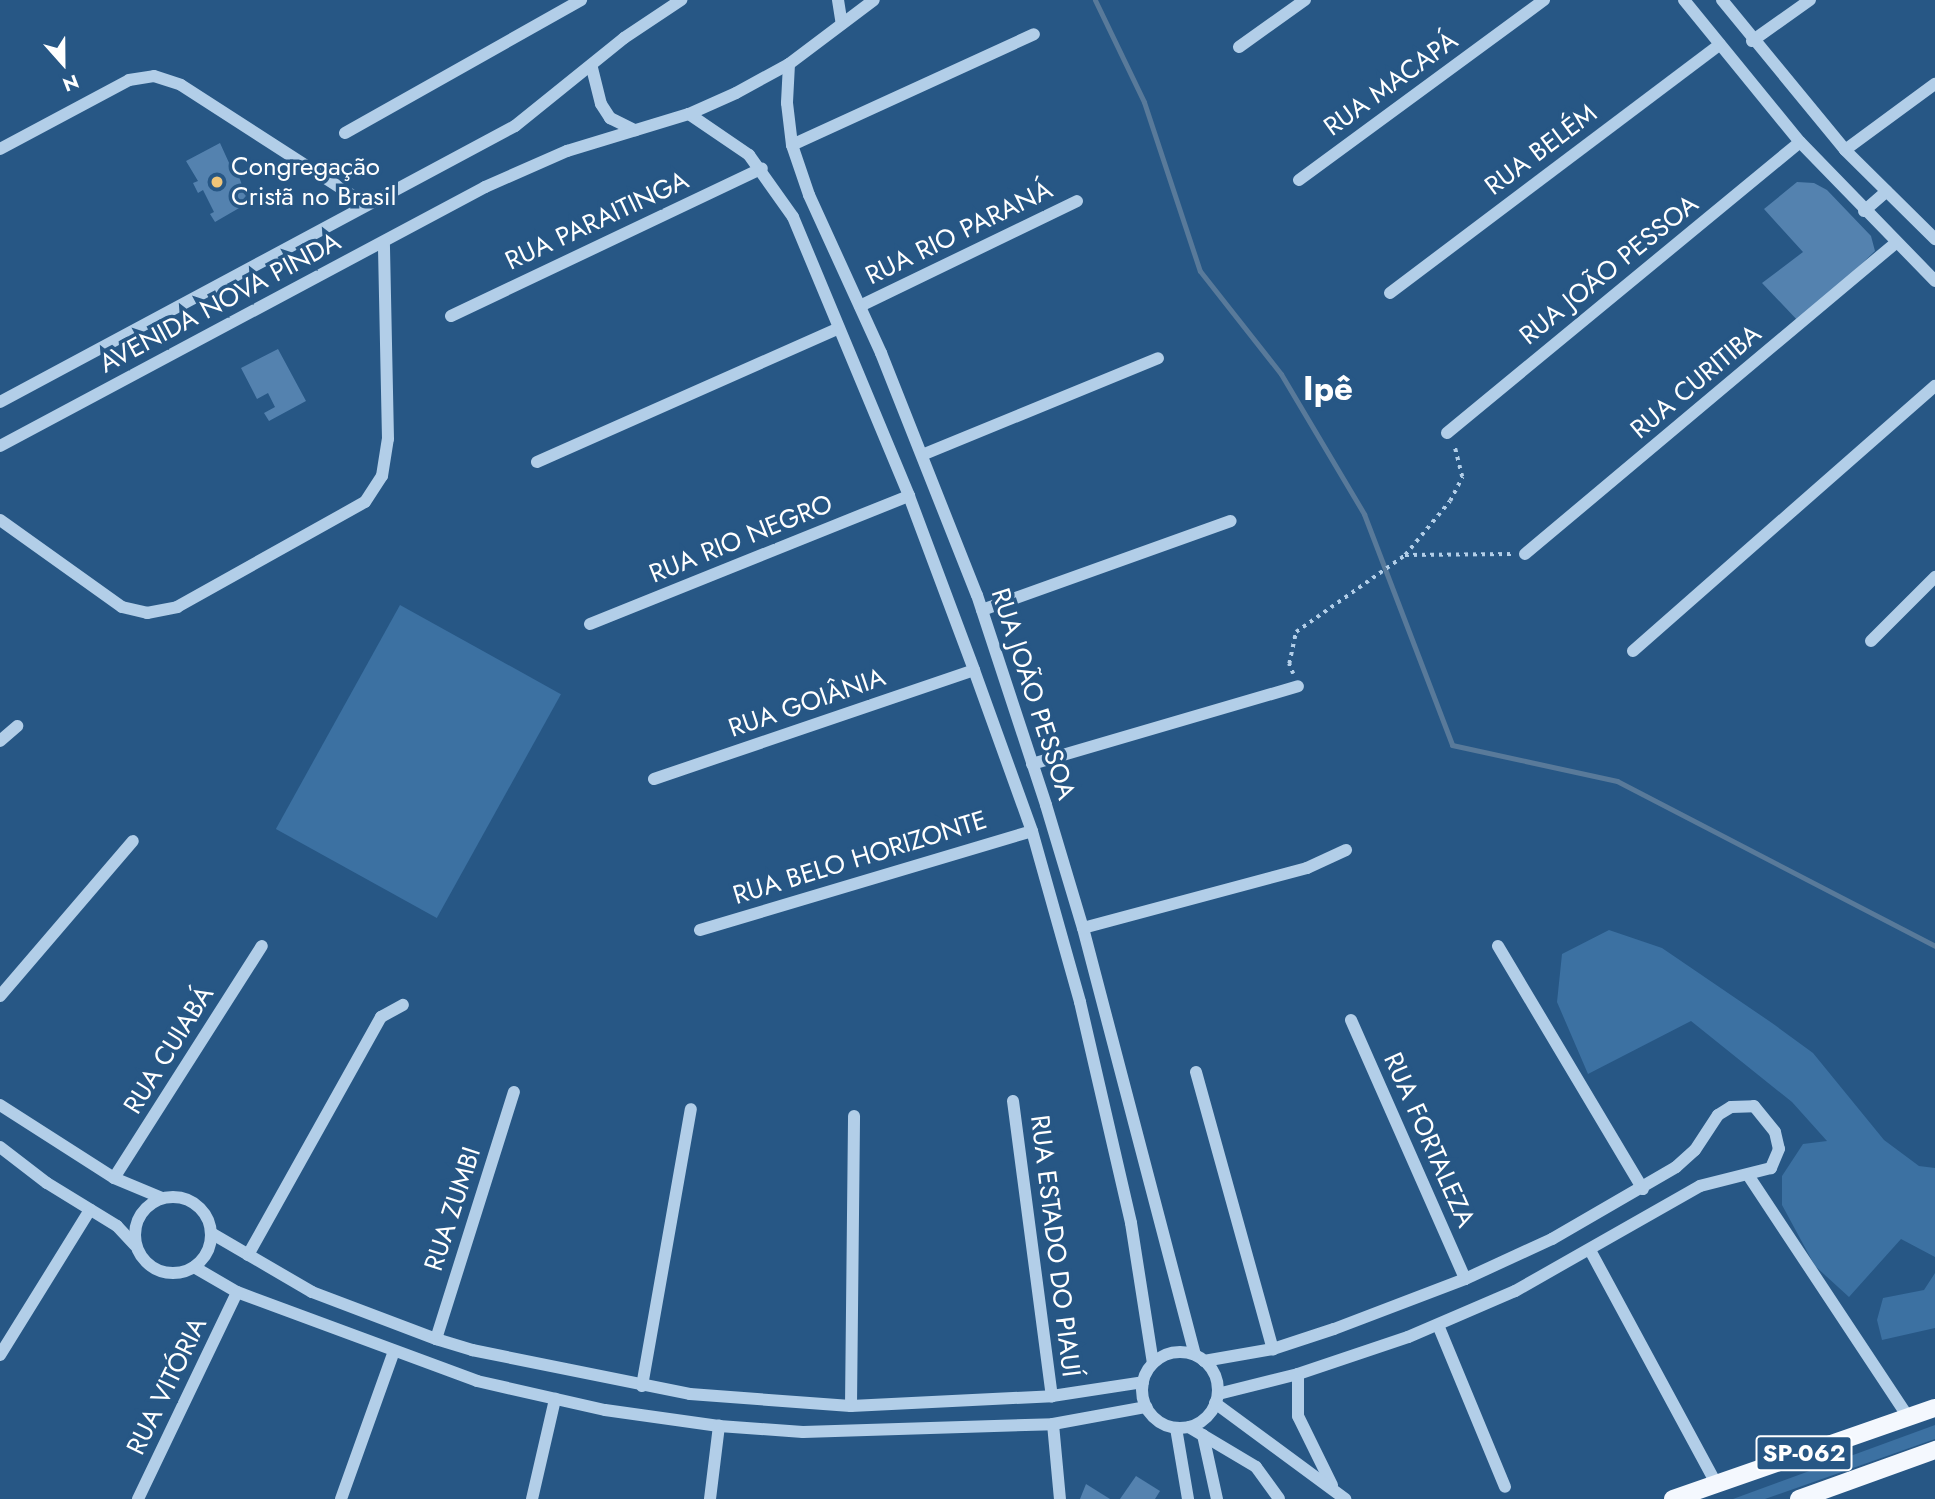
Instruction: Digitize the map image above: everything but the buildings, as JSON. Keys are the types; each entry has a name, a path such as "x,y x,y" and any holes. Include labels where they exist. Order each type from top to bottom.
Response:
{"main road":[{"name":"SP-062","path":"1673,1499 1935,1408"},
{"name":"SP-062","path":"1799,1499 1935,1450"}],"street":[{"path":"345,133 581,0"},
{"name":"AVENIDA NOVA PINDA","path":"0,402 515,126 592,68 662,5 681,0"},
{"path":"838,0 842,24"},
{"name":"AVENIDA NOVA PINDA","path":"0,446 485,187 567,151 689,114 789,64 874,0"},
{"path":"1239,47 1305,0"},
{"name":"RUA MACAPÁ","path":"1299,180 1544,0"},
{"path":"1684,0 1800,142 1895,244 1935,281"},
{"path":"1723,0 1752,41 1845,149 1935,239"},
{"path":"1752,41 1810,0"},
{"path":"792,145 1034,34"},
{"name":"RUA BELÉM","path":"1390,293 1720,44"},
{"name":"RUA JOÃO PESSOA","path":"789,64 787,103 792,145 809,195 860,306 982,610 1083,928 1199,1358"},
{"path":"592,68 601,104 610,118 635,130"},
{"path":"0,149 129,80 154,76 181,85 366,204"},
{"path":"1845,149 1935,84"},
{"name":"RUA JOÃO PESSOA","path":"689,114 722,133 762,168 793,217 909,496 974,670 1032,831 1080,1002 1128,1210 1153,1363"},
{"name":"RUA JOÃO PESSOA","path":"1449,432 1800,142"},
{"name":"RUA PARAITINGA","path":"451,316 762,168"},
{"path":"1864,211 1887,191"},
{"name":"RUA RIO PARANÁ","path":"860,306 1077,201"},
{"path":"0,520 122,607 148,612 177,607 365,502 382,477 388,439 384,242"},
{"name":"RUA CURITIBA","path":"1525,554 1895,244"},
{"path":"537,462 839,328"},
{"path":"922,455 1157,358"},
{"path":"1633,651 1935,386"},
{"name":"RUA RIO NEGRO","path":"590,624 909,496"},
{"path":"982,610 1231,521"},
{"path":"1871,641 1935,577"},
{"name":"RUA GOIÂNIA","path":"654,779 974,670"},
{"path":"1032,764 1298,686"},
{"path":"0,741 17,726"},
{"name":"RUA BELO HORIZONTE","path":"701,930 1032,831"},
{"path":"0,996 133,841"},
{"path":"1083,928 1307,868 1346,850"},
{"name":"RUA CUIABÁ","path":"114,1178 262,946"},
{"path":"1498,946 1643,1189"},
{"path":"248,1255 381,1017 402,1005"},
{"name":"RUA FORTALEZA","path":"1351,1020 1465,1279"},
{"path":"1196,1072 1273,1349"},
{"name":"RUA ZUMBI","path":"436,1339 514,1092"},
{"name":"RUA ESTADO DO PIAUÍ","path":"1013,1101 1052,1396"},
{"path":"1182,1427 1200,1422 1217,1399 1438,1325 1591,1252 1700,1186 1771,1168 1779,1149 1764,1114 1743,1104 1718,1115 1695,1150 1643,1189 1465,1279 1273,1349 1199,1358 1173,1353 1153,1363 1143,1382 1146,1407 1164,1425 1182,1427 1203,1435 1256,1467 1279,1499"},
{"path":"0,1105 114,1178 162,1198 195,1203 209,1221 211,1233 207,1252 194,1267 171,1273 159,1271 140,1256 136,1245 136,1222 151,1203 162,1198"},
{"path":"642,1385 691,1109"},
{"path":"850,1406 854,1116"},
{"path":"0,1147 117,1226 136,1245"},
{"path":"1748,1175 1908,1417"},
{"path":"0,1355 90,1210"},
{"path":"211,1233 312,1292 436,1339 642,1385 732,1398 850,1406 1052,1396 1143,1382"},
{"path":"1591,1252 1716,1483"},
{"path":"194,1267 237,1292 477,1381 555,1399 719,1426 803,1432 1053,1424 1146,1407"},
{"name":"RUA VITÓRIA","path":"138,1499 237,1292"},
{"path":"1438,1325 1505,1487"},
{"path":"341,1499 394,1351"},
{"path":"1199,1358 1217,1382 1217,1399"},
{"path":"1297,1374 1298,1416 1341,1496"},
{"path":"532,1499 555,1399"},
{"path":"1217,1399 1341,1496"},
{"path":"1053,1424 1060,1499"},
{"path":"710,1499 719,1426"},
{"path":"1182,1427 1188,1499"},
{"path":"1203,1435 1217,1499"}],"path":[{"path":"1298,686 1289,664 1296,632 1365,580 1405,555 1450,501 1462,477 1449,432"},
{"path":"1405,555 1525,554"}],"shaded area":[{"path":"400,605 561,694 437,918 276,829"},
{"path":"1609,930 1662,948 1772,1023 1813,1053 1884,1140 1919,1166 1935,1168 1935,1257 1901,1239 1849,1297 1815,1266 1782,1205 1782,1176 1803,1144 1827,1141 1792,1102 1691,1021 1588,1074 1557,1002 1562,954"},
{"path":"1935,1273 1935,1328 1882,1340 1877,1320 1883,1298 1924,1290"},
{"path":"1935,1425 1935,1439 1765,1499 1733,1499"}],"waterway":[{"path":"1095,0 1144,102 1200,271 1281,374 1364,514 1452,745 1617,781 1935,946"}],"place":[{"name":"Congregação Cristã no Brasil","path":"217,182"}],"district":[{"name":"Ipê","path":"1328,389"}]}
